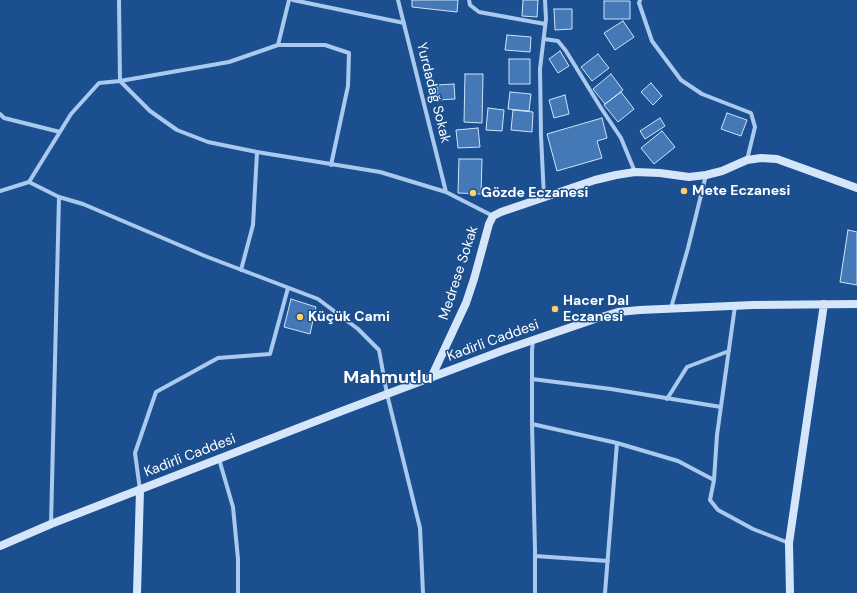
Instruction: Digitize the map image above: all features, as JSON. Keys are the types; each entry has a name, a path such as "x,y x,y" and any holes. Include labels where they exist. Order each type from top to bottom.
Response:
{"street":[{"path":"119,0 120,81 150,111 177,130 208,142 331,165 380,172 446,192 493,216"},
{"path":"278,45 288,0"},
{"path":"293,0 404,23"},
{"name":"Yurdadağ Sokak","path":"398,0 446,192"},
{"path":"469,0 470,6 479,12 545,24"},
{"path":"544,198 540,69 544,39 545,0"},
{"path":"640,0 639,3 652,41 681,80 702,94 751,113 755,127 747,160"},
{"path":"544,39 558,41 566,51 621,138 635,172"},
{"path":"0,191 29,182 72,114 99,83 120,81 229,62 278,45 324,45 349,53 348,86 331,165"},
{"path":"0,114 4,118 60,132"},
{"path":"241,270 253,225 257,152"},
{"name":"Medrese Sokak","path":"431,378 466,303 489,224 493,216 501,212 595,180 616,175 635,172 660,173 690,177 722,172 747,160 761,158 777,159 857,188"},
{"path":"671,309 706,175"},
{"path":"29,182 59,197 83,204 206,256 318,299 358,329 379,350 387,394 420,528 423,593"},
{"path":"51,524 59,197"},
{"path":"137,593 140,490 135,453 156,392 218,358 270,354 288,288"},
{"path":"790,593 789,543 824,304"},
{"name":"Kadirli Caddesi","path":"0,546 51,524 387,394 533,340 618,312 735,306 857,304"},
{"path":"735,306 718,435 714,480 710,500 718,510 753,529 789,543"},
{"path":"533,340 532,424 534,593"},
{"path":"667,399 687,367 729,351"},
{"path":"532,379 611,389 722,407"},
{"path":"532,424 616,443 678,462 714,480"},
{"path":"605,593 616,443"},
{"path":"219,459 233,507 238,559 238,593"},
{"path":"534,556 608,561"}],"building":[{"path":"412,0 458,0 457,12 412,7"},
{"path":"523,0 538,0 537,17 522,16"},
{"path":"604,1 630,1 630,19 604,19"},
{"path":"554,9 572,9 572,29 555,30"},
{"path":"623,21 634,37 615,50 604,33"},
{"path":"507,35 531,37 530,52 505,50"},
{"path":"560,51 569,66 558,73 549,59"},
{"path":"598,54 609,68 592,81 581,67"},
{"path":"509,59 530,59 530,84 509,84"},
{"path":"465,74 483,74 482,123 464,122"},
{"path":"611,74 623,90 605,104 593,89"},
{"path":"651,83 662,96 653,105 641,92"},
{"path":"454,84 455,99 437,100 437,85"},
{"path":"510,92 531,94 529,111 508,109"},
{"path":"621,92 634,109 618,122 604,105"},
{"path":"565,95 569,114 554,118 549,100"},
{"path":"488,108 504,110 502,131 486,130"},
{"path":"513,110 533,112 532,132 511,130"},
{"path":"727,113 747,120 741,136 721,129"},
{"path":"602,118 607,138 597,141 602,158 557,171 547,134"},
{"path":"660,118 665,126 645,139 640,131"},
{"path":"478,128 480,147 458,148 456,130"},
{"path":"662,131 675,147 654,164 641,148"},
{"path":"459,159 482,159 481,194 458,193"},
{"path":"848,230 857,232 857,285 840,282"},
{"name":"Küçük Cami","path":"291,299 316,307 310,334 284,327"}],"place":[{"name":"Mete Eczanesi","path":"684,191"},
{"name":"Gözde Eczanesi","path":"473,193"},
{"name":"Hacer Dal Eczanesi","path":"555,309"},
{"name":"Küçük Cami","path":"300,317"}],"district":[{"name":"Mahmutlu","path":"388,378"}]}
